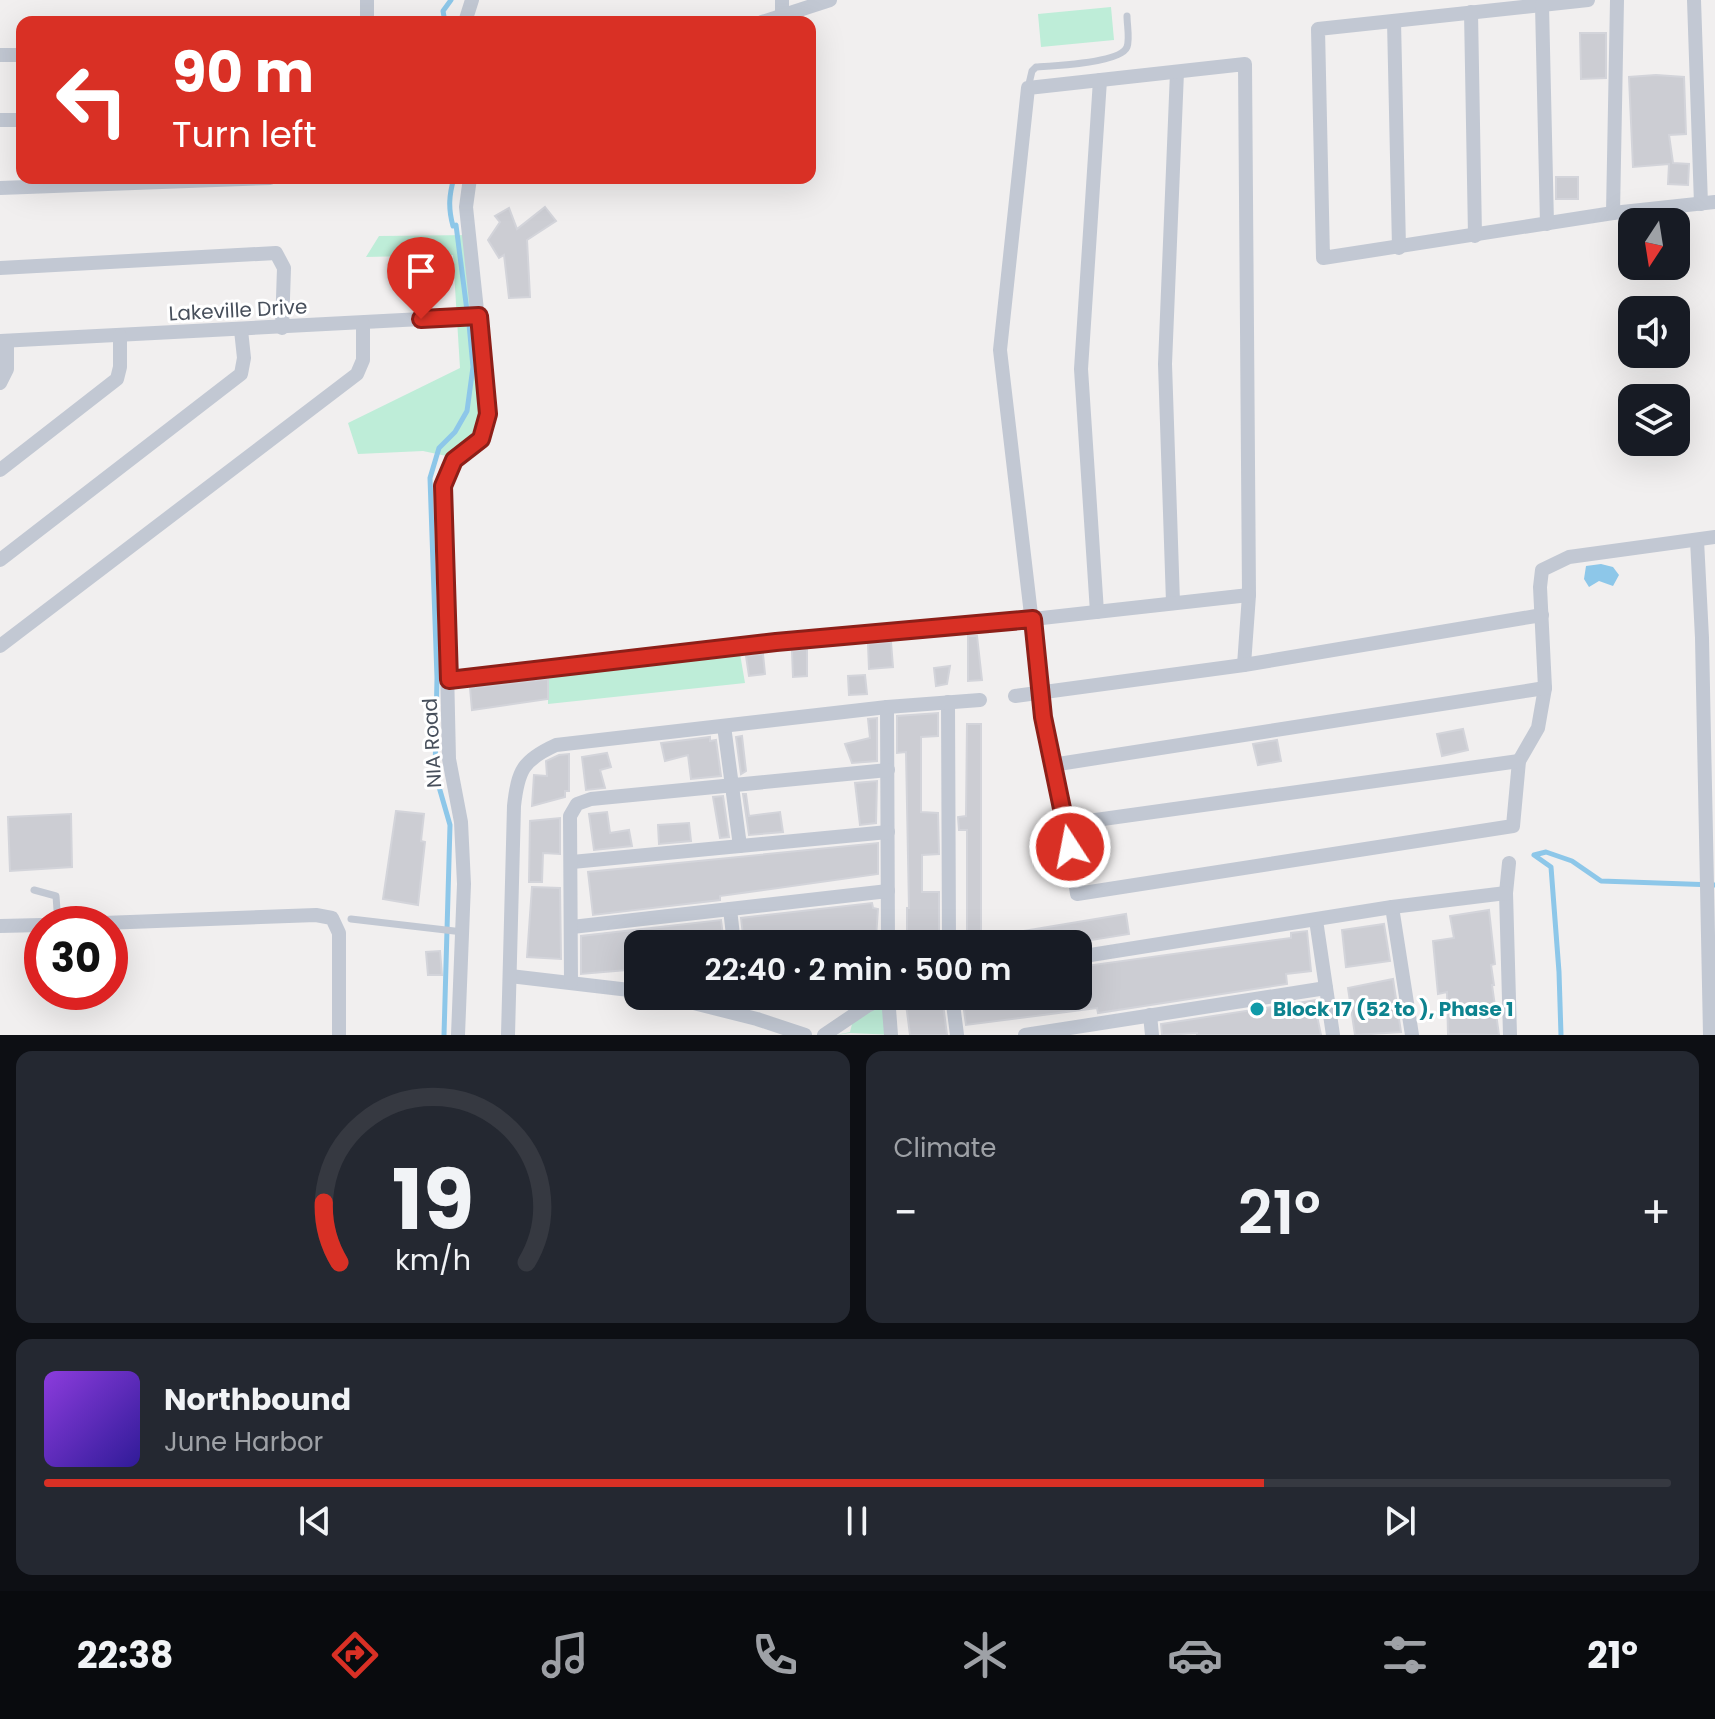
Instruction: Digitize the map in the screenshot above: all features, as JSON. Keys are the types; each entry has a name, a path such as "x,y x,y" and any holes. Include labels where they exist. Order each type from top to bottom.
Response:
{"street":[{"path":"782,0 782,16 830,0"},
{"path":"1588,0 1318,29 1323,258 1613,213 1708,203 1694,0"},
{"path":"1613,213 1617,0"},
{"path":"1542,5 1547,224"},
{"path":"1471,12 1475,236"},
{"path":"1394,21 1399,248"},
{"path":"1244,665 1249,595 1245,64 1028,88 1000,350 1041,694 1052,765 1067,824 1077,894 1513,826 1519,761 1538,728 1545,688 1540,587 1542,570 1569,557 1715,537"},
{"path":"1173,602 1165,364 1177,72"},
{"path":"1097,612 1081,369 1100,80"},
{"path":"0,188 108,184"},
{"name":"NIA Road","path":"461,1035 461,822 449,759 443,486 454,460 481,439 488,414 466,207 469,184"},
{"path":"0,268 276,253 284,268 282,328"},
{"name":"Lakeville Drive","path":"4,341 479,316"},
{"path":"0,646 357,374 363,360 363,324"},
{"path":"0,560 241,374 244,358 241,330"},
{"path":"0,470 117,379 120,336"},
{"path":"0,383 7,369 4,341"},
{"path":"1697,540 1712,1031"},
{"path":"449,680 776,642 1033,619 1249,595"},
{"path":"1015,696 1244,665 1542,615"},
{"path":"1052,765 1545,688"},
{"path":"508,1035 517,780 523,766 541,752 556,745 887,707 980,700"},
{"path":"948,702 949,930"},
{"path":"887,707 888,930"},
{"path":"724,726 740,846"},
{"path":"1067,824 1519,761"},
{"path":"571,982 570,816 577,804 591,799 888,770"},
{"path":"572,862 888,832"},
{"path":"1509,863 1506,893 1510,1035"},
{"path":"572,927 888,891"},
{"path":"1092,955 1392,907 1506,893"},
{"path":"1392,907 1412,1035"},
{"path":"730,909 732,930"},
{"path":"128,922 316,915 332,918 339,933 339,1035"},
{"path":"1316,920 1333,1035"},
{"path":"0,926 24,925"},
{"path":"510,976 624,987"},
{"path":"1025,1035 1326,988"},
{"path":"721,1010 805,1035"},
{"path":"824,1035 861,1010"},
{"path":"889,1010 891,1035"},
{"path":"954,1010 957,1035"},
{"path":"1150,1015 1152,1035"}],"lane":[{"path":"1028,88 1036,67 1099,60 1122,53 1127,47 1127,16"},
{"path":"1099,60 1100,80"},
{"path":"34,890 56,896 57,906"},
{"path":"351,919 463,932"}],"green space":[{"path":"1111,7 1114,40 1041,47 1038,14"},
{"path":"473,235 485,421 473,441 456,458 423,451 358,454 348,423 460,368 453,255 366,257 379,236"},
{"path":"739,648 745,683 548,704 548,673"},
{"path":"872,1010 891,1010 895,1035 836,1035 850,1032 853,1020"}],"water":[{"path":"1601,564 1613,567 1619,575 1613,586 1599,581 1589,587 1584,579 1586,566"}],"building":[{"path":"1580,33 1606,33 1606,78 1581,79"},
{"path":"1629,77 1684,77 1686,134 1669,135 1673,163 1689,164 1688,185 1668,184 1669,164 1633,167"},
{"path":"1556,177 1578,177 1578,199 1556,199"},
{"path":"545,207 556,221 527,240 530,297 509,298 504,255 499,258 488,240 500,222 495,216 509,208 517,229"},
{"path":"968,636 977,636 982,680 968,681"},
{"path":"891,642 893,667 869,669 868,644"},
{"path":"807,649 807,676 793,677 792,651"},
{"path":"763,654 765,674 749,676 746,656"},
{"path":"950,666 947,684 936,686 934,668"},
{"path":"865,675 867,694 849,695 848,676"},
{"path":"548,679 548,699 472,710 470,688"},
{"path":"938,713 938,736 921,737 921,812 938,813 939,854 922,855 922,892 939,892 939,930 907,930 906,752 897,753 897,716"},
{"path":"877,718 877,761 852,763 845,744 870,738 868,719"},
{"path":"967,724 981,724 981,930 967,930 967,830 959,830 958,817 966,816"},
{"path":"1463,729 1468,750 1442,756 1437,734"},
{"path":"742,736 746,771 741,774 736,737"},
{"path":"710,737 710,741 716,740 721,776 691,779 688,755 665,761 661,743"},
{"path":"1277,740 1281,761 1258,765 1253,744"},
{"path":"607,753 611,767 600,770 605,788 586,790 582,757"},
{"path":"569,754 569,791 565,791 565,797 532,806 534,775 547,776 546,761"},
{"path":"877,781 876,823 860,825 855,783"},
{"path":"743,794 746,794 749,816 780,812 783,832 749,835"},
{"path":"723,796 729,837 720,838 713,797"},
{"path":"396,811 424,814 421,841 425,842 418,905 383,899"},
{"path":"607,812 610,833 629,830 632,846 594,850 589,814"},
{"path":"71,814 72,867 10,871 8,817"},
{"path":"560,818 560,854 543,853 542,882 529,882 530,821"},
{"path":"689,823 691,841 659,844 658,825"},
{"path":"878,843 878,874 720,896 720,900 593,915 588,872"},
{"path":"532,887 560,888 561,959 527,957"},
{"path":"872,903 873,908 878,909 877,930 742,930 741,918"},
{"path":"1489,910 1495,964 1491,965 1492,985 1499,1035 1448,1034 1447,992 1438,994 1433,941 1454,938 1450,916"},
{"path":"1126,914 1129,934 1092,940 1092,930 1029,930"},
{"path":"721,920 722,930 634,930"},
{"path":"1384,924 1390,961 1346,967 1342,930"},
{"path":"624,931 624,970 581,974 581,936"},
{"path":"1307,931 1311,971 1286,974 1287,984 1098,1013 1097,1008 1092,1009 1092,965 1291,938 1291,933"},
{"path":"440,951 442,975 428,975 426,952"},
{"path":"1393,979 1401,1032 1355,1035 1348,988"},
{"path":"1317,1000 1321,1035 1162,1035 1161,1024"},
{"path":"907,1010 944,1010 947,1035 910,1035"},
{"path":"964,1010 1082,1010 966,1025"}],"waterway":[{"path":"444,16 443,11 451,0"},
{"path":"453,184 450,213 453,226 456,225 467,311"},
{"path":"444,1035 450,825 435,773 437,678 430,478 439,448 455,432 467,411 473,367 469,324"},
{"path":"1561,1035 1551,867 1534,855 1546,852 1572,861 1601,881 1715,885"}],"place":[{"name":"Block 17 (52 to ), Phase 1","path":"1257,1009"}],"route":[{"path":"421,319 479,316 488,414 481,439 454,460 443,486 449,680 776,642 1033,619 1043,717 1070,847"}]}
